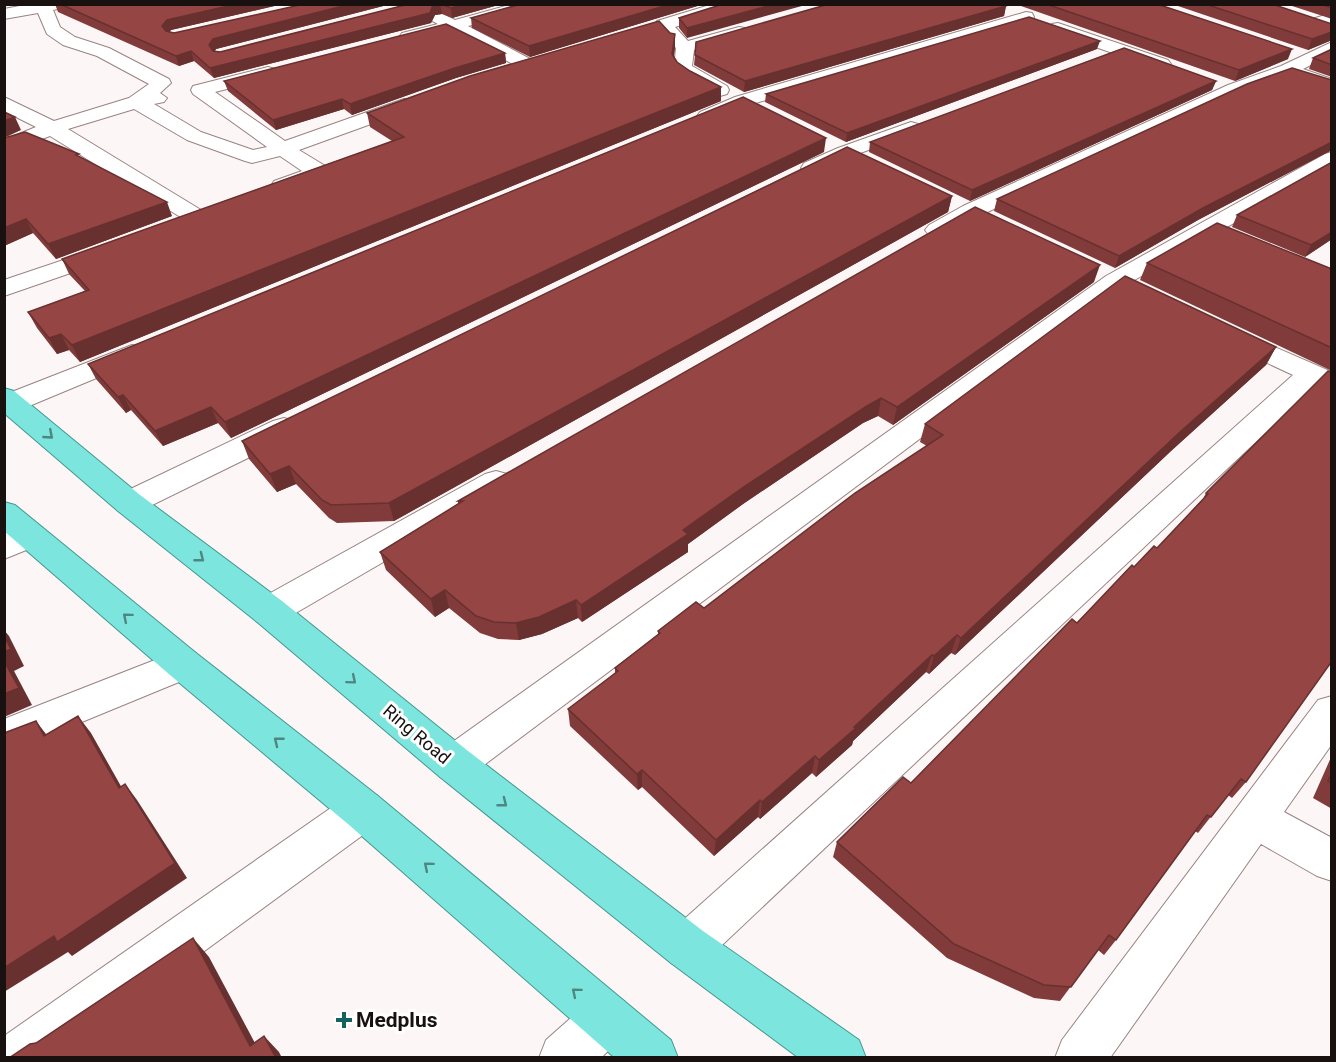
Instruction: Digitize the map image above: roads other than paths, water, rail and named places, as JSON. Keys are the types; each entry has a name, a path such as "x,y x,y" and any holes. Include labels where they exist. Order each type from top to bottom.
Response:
{"highway":[{"name":"Ring Road","path":"8,400 129,504 269,611 454,764 687,947 841,1058"},
{"path":"13,532 183,664 363,810 653,1058"}],"street":[{"path":"394,41 534,4"},
{"path":"996,4 1026,17 1183,71"},
{"path":"4,14 49,5 53,30 69,41 103,52 162,83 136,102"},
{"path":"644,31 729,5"},
{"path":"414,6 528,65"},
{"path":"687,124 742,101 1026,17"},
{"path":"1299,17 1327,23"},
{"path":"663,25 685,47"},
{"path":"685,47 762,26"},
{"path":"685,47 683,68 773,116"},
{"path":"909,246 971,211 1235,89 1286,61 1307,58 1332,47"},
{"path":"1088,62 1121,49"},
{"path":"507,72 550,59"},
{"path":"1286,61 1332,85"},
{"path":"4,147 52,128 136,102 200,90 291,67"},
{"path":"1214,82 1235,89"},
{"path":"200,90 319,172 260,194"},
{"path":"136,102 194,136 252,157 283,149 432,96"},
{"path":"4,103 52,128 198,218"},
{"path":"792,178 835,147 933,119"},
{"path":"835,147 877,167"},
{"path":"454,764 1115,281 1332,158"},
{"path":"1207,227 1238,240"},
{"path":"4,289 134,242"},
{"path":"687,947 1322,378 1208,325"},
{"path":"8,400 156,344"},
{"path":"129,504 300,420"},
{"path":"269,611 517,470"},
{"path":"4,737 183,664"},
{"path":"1080,1058 1332,712"},
{"path":"16,1058 363,810"},
{"path":"1255,818 1332,861"},
{"path":"564,1058 607,1018"}],"place":[{"name":"Medplus","path":"344,1020"}]}
